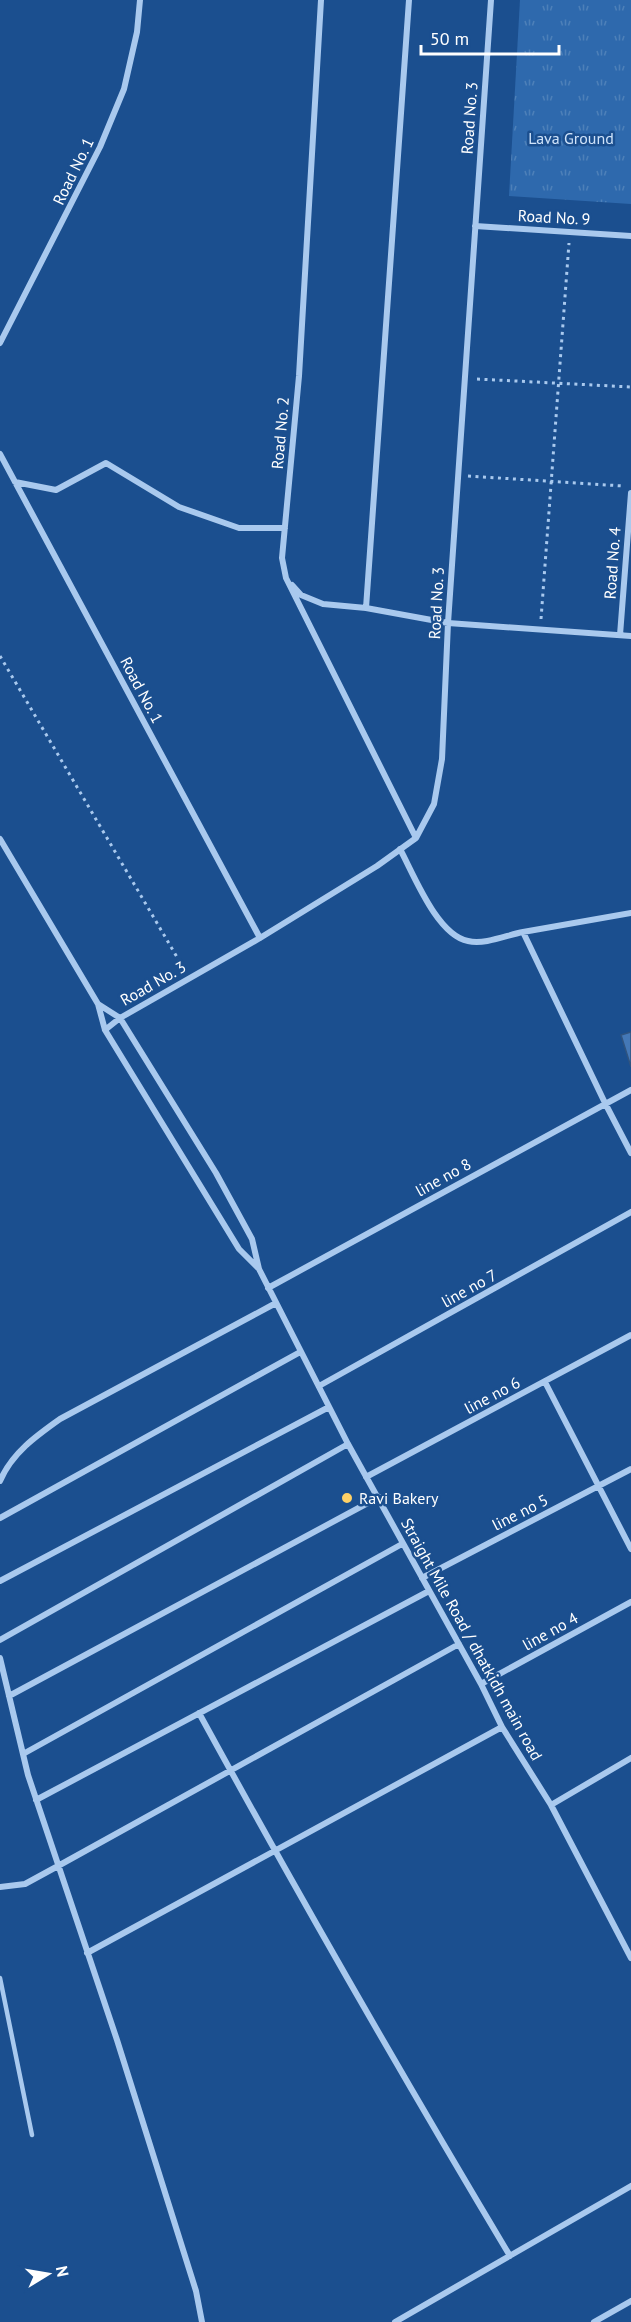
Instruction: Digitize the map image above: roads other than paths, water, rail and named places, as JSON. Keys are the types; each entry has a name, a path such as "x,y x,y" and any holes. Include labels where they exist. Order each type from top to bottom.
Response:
{"street":[{"name":"Road No. 1","path":"0,343 100,147 124,89 140,0"},
{"name":"Road No. 2","path":"321,0 299,376 282,558 286,578 416,838"},
{"path":"366,608 409,0"},
{"name":"Road No. 3","path":"105,1030 120,1018 260,938 377,866 416,838 434,804 442,759 448,624 491,0"},
{"name":"Road No. 9","path":"475,226 631,236"},
{"name":"Road No. 1","path":"0,454 260,938"},
{"path":"15,482 56,490 106,463 179,507 238,528 285,528"},
{"name":"Road No. 4","path":"620,635 631,493"},
{"path":"286,578 301,595 323,604 366,608 448,624 631,636"},
{"name":"Straight Mile Road / dhatkidh main road","path":"0,839 98,1004 105,1030 238,1249 259,1269"},
{"path":"400,849 438,919 452,934 468,942 631,913"},
{"path":"523,932 631,1153"},
{"name":"Straight Mile Road / dhatkidh main road","path":"98,1004 120,1018 216,1173 252,1239 259,1269 268,1288 348,1444 481,1684 502,1727 551,1805 631,1958"},
{"name":"line no 8","path":"268,1288 631,1090"},
{"name":"line no 7","path":"319,1386 631,1212"},
{"path":"0,1481 4,1471 28,1442 60,1419 276,1303"},
{"name":"line no 6","path":"366,1477 631,1335"},
{"path":"0,1518 300,1352"},
{"path":"545,1382 631,1549"},
{"path":"0,1581 329,1407"},
{"path":"0,1640 348,1444"},
{"name":"line no 5","path":"422,1578 631,1469"},
{"path":"9,1696 379,1497"},
{"path":"23,1754 402,1544"},
{"path":"36,1800 429,1591"},
{"name":"line no 4","path":"481,1684 631,1602"},
{"path":"0,1887 25,1884 459,1644"},
{"path":"0,1659 36,1800 117,2040 193,2281 202,2322"},
{"path":"199,1713 273,1851 421,2108 510,2256"},
{"path":"87,1953 502,1727"},
{"path":"551,1805 631,1758"},
{"path":"395,2322 631,2186"},
{"path":"594,2322 631,2301"}],"lane":[{"path":"0,1978 32,2134"}],"place":[{"name":"Ravi Bakery","path":"347,1498"}],"park label":[{"name":"Lava Ground","path":"571,138"}]}
